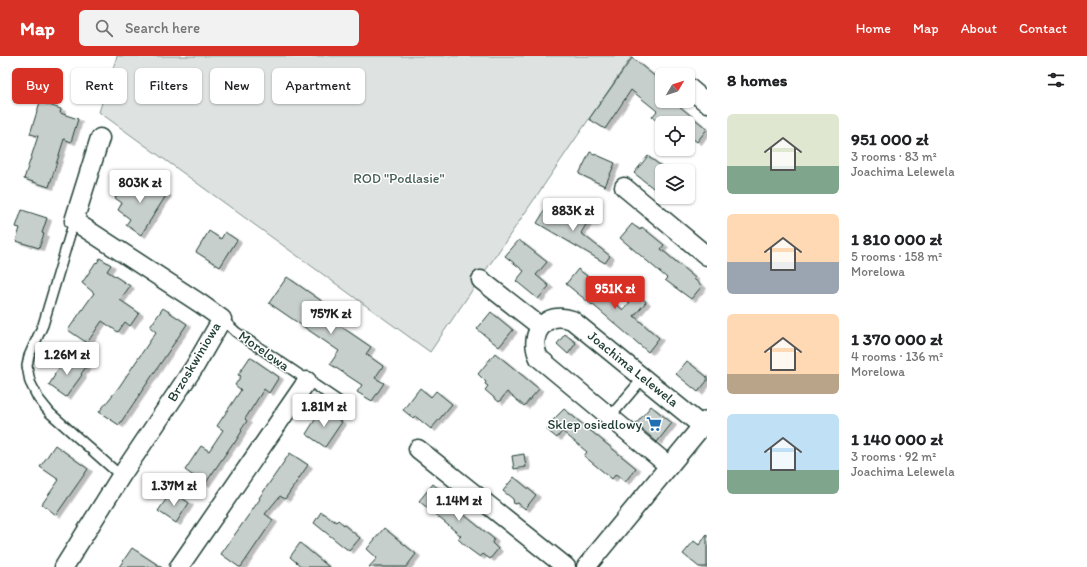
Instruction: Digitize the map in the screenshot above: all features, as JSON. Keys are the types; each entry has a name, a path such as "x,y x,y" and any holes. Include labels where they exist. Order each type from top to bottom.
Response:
{"street":[{"path":"695,93 707,103"},
{"path":"74,221 100,138"},
{"path":"624,187 707,256"},
{"name":"Brzoskwiniowa","path":"64,567 121,476 195,366 222,319 202,304 74,221"},
{"path":"481,280 541,327 536,335 535,344 539,358 669,466"},
{"name":"Joachima Lelewela","path":"541,327 548,320 557,318 572,320 643,378 705,423 586,567"},
{"path":"179,567 307,381"},
{"path":"418,449 566,567"}],"lane":[{"path":"74,221 43,325 29,356 27,366 30,382 38,398 50,413 121,476"},
{"name":"Morelowa","path":"222,319 236,332 340,402"},
{"path":"610,417 643,378"}],"green space":[{"name":"ROD \"Podlasie\"","path":"117,56 632,56 430,352 99,112 102,104 127,104 127,68 113,68"}],"building":[{"path":"632,58 655,76 655,108 682,108 691,116 655,116 655,120 652,117 657,111 631,90 605,129 589,119"},
{"path":"39,104 46,104 61,109 60,113 78,119 71,142 64,139 49,187 24,179 38,136 30,134"},
{"path":"695,119 707,129 697,142 695,140"},
{"path":"590,152 615,163 605,186 579,174"},
{"path":"648,156 658,164 655,164 655,190 634,173"},
{"path":"145,179 167,194 141,235 126,225 130,219 118,210 122,203 115,198 127,180 140,188"},
{"path":"574,208 590,218 581,233 610,256 605,263 537,223 545,210 566,222"},
{"path":"22,210 47,218 42,233 44,234 39,248 16,241 20,228 16,227"},
{"path":"632,224 640,230 642,227 664,245 661,249 695,278 694,279 702,286 691,299 665,280 667,278 620,238"},
{"path":"209,231 221,239 225,232 237,240 220,267 196,252"},
{"path":"519,240 547,262 536,275 549,286 538,299 516,281 524,271 505,256"},
{"path":"100,258 111,265 107,271 130,286 120,300 139,313 130,326 125,322 118,332 102,321 87,343 68,330 94,293 82,283"},
{"path":"578,269 592,280 591,283 623,310 637,294 646,302 634,316 659,338 648,352 592,304 566,284"},
{"path":"287,277 339,313 333,321 371,347 366,354 383,366 375,378 384,383 372,401 357,392 362,385 330,364 339,351 269,303"},
{"path":"163,308 187,324 119,425 99,412 119,387 156,332 150,327"},
{"path":"491,312 513,330 499,347 477,329"},
{"path":"565,334 576,343 568,354 557,344"},
{"path":"495,353 539,389 524,406 507,392 499,402 485,390 488,386 478,374"},
{"path":"69,355 86,367 66,397 49,385 54,375"},
{"path":"250,357 279,377 269,393 264,389 245,419 247,421 234,444 233,443 205,484 185,470 201,446 209,451 223,430 217,426 241,390 235,385 241,376 238,375"},
{"path":"687,361 707,377 707,381 698,392 676,374"},
{"path":"420,388 431,397 436,391 452,404 431,429 415,416 413,418 403,410"},
{"name":"Sklep osiedlowy","path":"651,406 672,423 657,442 636,424"},
{"path":"322,409 342,422 325,447 306,434"},
{"path":"564,409 636,468 625,482 616,474 612,479 584,456 587,452 562,431 557,438 547,430 553,422 552,421"},
{"path":"55,445 88,469 56,515 42,504 59,480 40,467"},
{"path":"290,453 308,465 285,499 280,496 265,514 273,520 241,567 239,567 221,554"},
{"path":"524,454 526,467 514,469 512,456"},
{"path":"514,477 536,495 525,509 518,503 514,504 513,499 503,491"},
{"path":"433,484 461,507 458,510 494,539 492,543 498,549 490,559 483,554 480,557 469,549 458,539 461,536 419,501"},
{"path":"172,491 189,503 176,523 158,511"},
{"path":"321,512 336,522 338,520 360,538 349,551 314,523"},
{"path":"384,528 416,554 406,567 369,567 377,558 367,549"},
{"path":"707,535 707,567 699,567 683,554 694,541 699,545"},
{"path":"300,543 329,567 302,567 290,557"},
{"path":"132,548 161,567 119,567"}],"place":[{"name":"Sklep osiedlowy","path":"654,424"}]}
